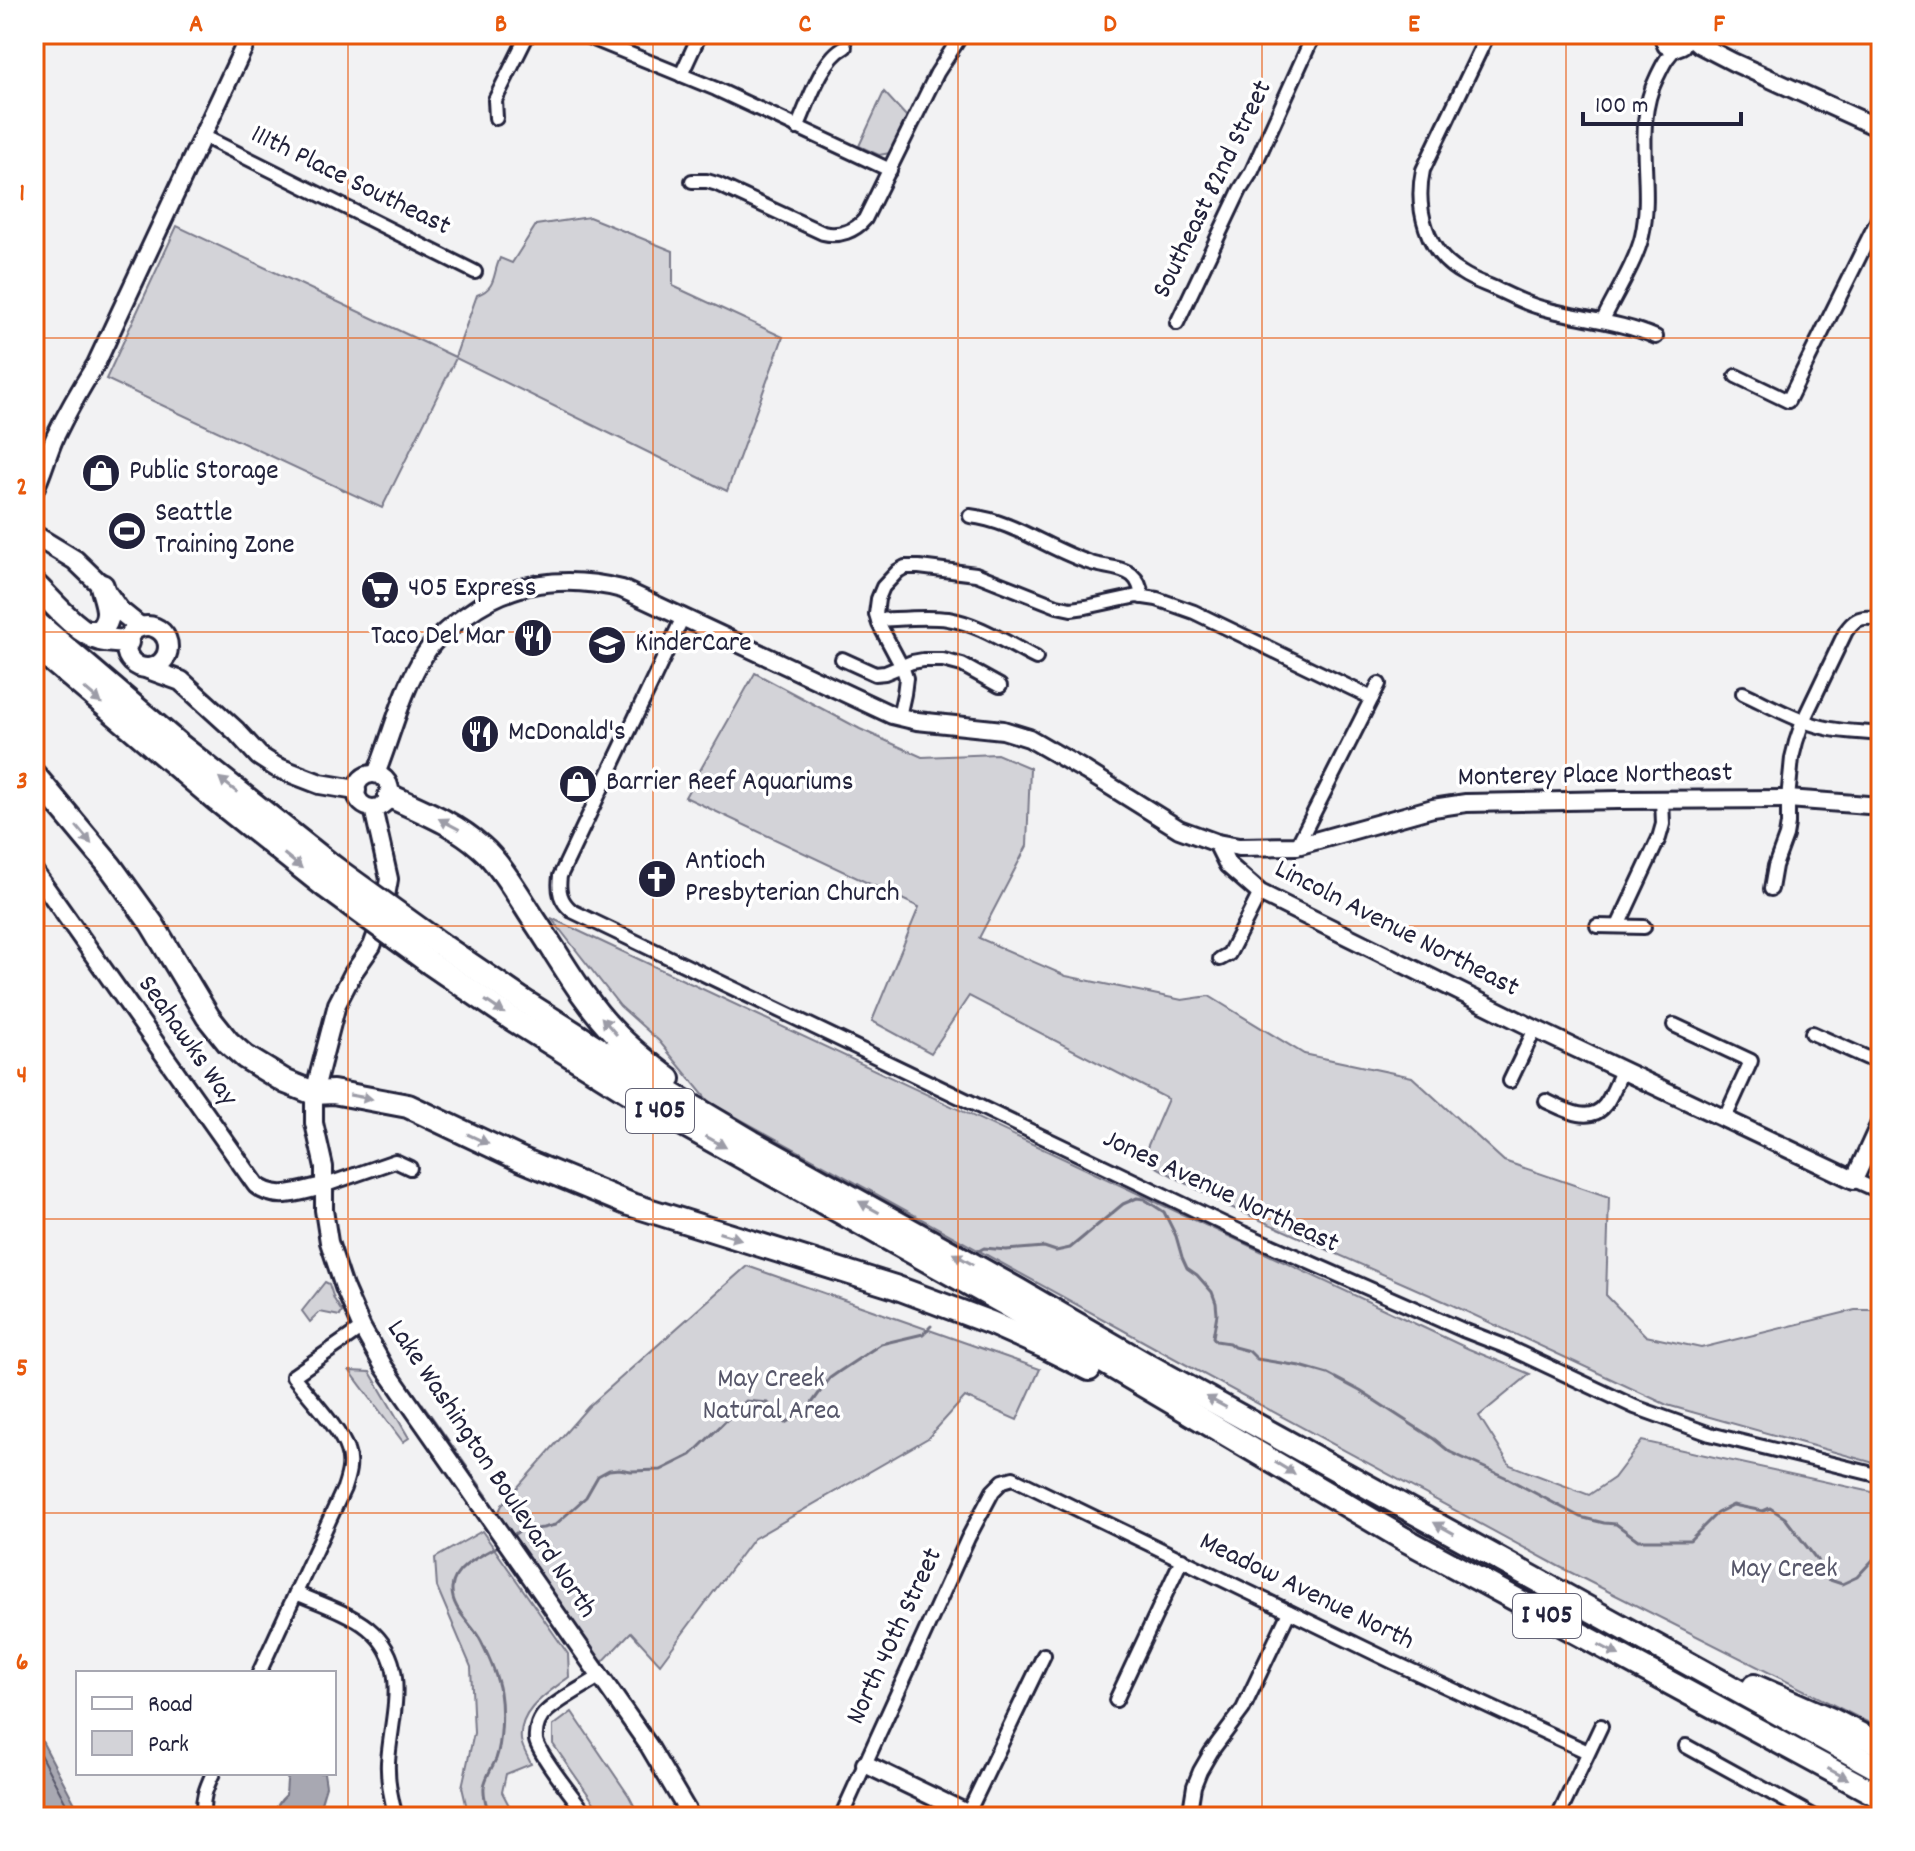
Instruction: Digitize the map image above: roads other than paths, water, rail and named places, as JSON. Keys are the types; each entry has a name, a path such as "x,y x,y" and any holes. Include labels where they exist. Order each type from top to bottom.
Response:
{"highway":[{"path":"34,584 76,625 100,639 132,635"},
{"path":"87,632 99,632 107,623 109,611 102,586"},
{"name":"I 405","path":"34,621 329,877"},
{"name":"I 405","path":"34,645 218,801 435,953 512,1019 656,1109 1142,1362 1881,1770"},
{"path":"34,775 110,866 152,924 208,1017 228,1042 245,1057 276,1076 314,1093 333,1092 408,1106 520,1159 629,1204 895,1287 991,1323 1218,1428"},
{"path":"382,802 455,827 484,849 613,1031 680,1087 780,1150 830,1186"},
{"name":"I 405","path":"435,953 525,1002 715,1121 830,1186 903,1237"},
{"name":"I 405","path":"1014,1298 1218,1428 1404,1539 1881,1797"},
{"path":"1636,1634 1832,1720 1881,1745"}],"main road":[{"path":"34,535 75,560 102,586 132,635"},
{"path":"181,681 161,630 147,626 132,635 126,648 130,661 141,668 181,681 259,756 276,767 320,784 356,790"},
{"path":"148,669 160,665 168,654"}],"street":[{"path":"34,491 54,440 96,364 250,34"},
{"path":"496,118 495,100 528,34"},
{"path":"681,75 700,34"},
{"path":"692,181 717,184 823,233 831,235 851,231 865,219 937,73 962,34"},
{"path":"1295,34 1313,38"},
{"path":"1488,34 1423,170 1420,193 1422,217 1436,249 1460,273 1533,305 1603,320 1656,337"},
{"path":"585,36 681,75 890,170"},
{"path":"1662,36 1670,47 1683,40 1700,45 1881,129"},
{"path":"1657,77 1662,36"},
{"name":"Southeast 82nd Street","path":"1177,323 1313,38"},
{"path":"1603,320 1643,234 1646,109 1651,90 1664,61 1683,40"},
{"path":"797,128 826,66 837,51 845,47"},
{"name":"111th Place Southeast","path":"203,136 475,272"},
{"path":"1736,376 1788,401 1881,213"},
{"path":"970,516 1002,523 1065,553 1126,571 1138,581 1142,597"},
{"path":"899,717 906,678 876,614 883,587 905,567 932,567 976,574 1071,609 1137,596 1157,599 1194,612 1372,698"},
{"path":"376,774 424,655 450,627 499,595 544,582 585,582 622,589 899,717 1003,730 1029,738 1179,829 1217,843"},
{"name":"Jones Avenue Northeast","path":"683,617 560,876 559,893 566,906 1243,1233 1507,1347 1635,1407 1710,1434 1881,1476"},
{"path":"878,620 938,618 958,621 1036,658"},
{"path":"1771,889 1775,866 1786,836 1792,758 1803,721 1850,624 1857,619 1871,618"},
{"path":"842,659 875,674 923,660 943,660 962,665 1000,686"},
{"path":"1297,846 1379,684"},
{"path":"1743,693 1803,721 1832,729 1881,734"},
{"path":"376,774 390,784 382,802 368,807 359,801 357,784 365,776 376,774"},
{"path":"1618,926 1659,838 1663,824 1662,799"},
{"name":"Monterey Place Northeast","path":"1217,843 1239,847 1297,846 1452,805 1788,799 1881,806"},
{"name":"Lake Washington Boulevard North","path":"382,802 389,879 382,919 372,946 337,1004 314,1093 314,1123 324,1167 324,1210 329,1242 362,1328 384,1367 649,1746 691,1817"},
{"name":"Lincoln Avenue Northeast","path":"1217,843 1228,865 1260,893 1622,1071 1881,1192"},
{"name":"Seahawks Way","path":"34,871 256,1185 270,1194 283,1195 323,1186"},
{"path":"1220,959 1229,954 1260,893"},
{"path":"1597,926 1644,927"},
{"path":"1674,1025 1751,1061 1725,1118"},
{"path":"1510,1081 1535,1029"},
{"path":"1812,1033 1881,1064"},
{"path":"1546,1101 1574,1114 1594,1113 1604,1107 1622,1071"},
{"path":"1854,1180 1881,1121"},
{"path":"323,1186 395,1161 410,1168"},
{"path":"260,1671 344,1488 350,1465 341,1437 293,1376 362,1328"},
{"name":"Meadow Avenue North","path":"1003,1481 1019,1480 1289,1612 1588,1752"},
{"name":"North 40th Street","path":"841,1817 968,1538 988,1498 1003,1481"},
{"path":"1116,1700 1182,1559"},
{"path":"296,1593 354,1618 369,1628 388,1652 397,1681 388,1763 389,1789 396,1817"},
{"path":"1189,1817 1200,1771 1243,1709 1289,1612"},
{"path":"865,1764 972,1815 1044,1655"},
{"path":"588,1817 541,1752 536,1732 537,1725 547,1712 599,1677"},
{"path":"1558,1817 1601,1726"},
{"path":"1686,1746 1815,1817"},
{"path":"204,1815 204,1791 212,1775"}],"water":[{"path":"34,1726 82,1817 34,1817"},
{"path":"290,1775 324,1775 326,1786 320,1806 321,1817 275,1817 278,1805 286,1795"}],"waterway":[{"name":"May Creek","path":"971,1255 984,1248 1044,1247 1056,1251 1070,1248 1123,1204 1137,1198 1144,1199 1164,1212 1187,1268 1212,1292 1217,1314 1213,1337 1216,1341 1249,1351 1257,1359 1328,1374 1360,1391 1450,1452 1580,1517 1616,1524 1638,1540 1690,1540 1717,1513 1733,1505 1763,1511 1770,1508 1785,1518 1817,1560 1827,1579 1842,1584 1857,1577 1881,1551"},
{"name":"May Creek","path":"509,1538 519,1531 555,1525 586,1497 598,1476 609,1470 661,1470 691,1455 746,1401 768,1403 785,1423 807,1410 830,1378 840,1371 881,1344 923,1334 931,1326"},
{"name":"May Creek","path":"490,1817 484,1787 500,1744 500,1692 487,1653 458,1610 452,1588 464,1567 500,1545"}],"place":[{"name":"Public Storage","path":"101,473"},
{"name":"Seattle Training Zone","path":"127,531"},
{"name":"405 Express","path":"380,590"},
{"name":"Taco Del Mar","path":"533,638"},
{"name":"KinderCare","path":"607,645"},
{"name":"McDonald's","path":"480,734"},
{"name":"Barrier Reef Aquariums","path":"578,784"},
{"name":"Antioch Presbyterian Church","path":"657,879"}],"park label":[{"name":"May Creek Natural Area","path":"771,1397"}]}
